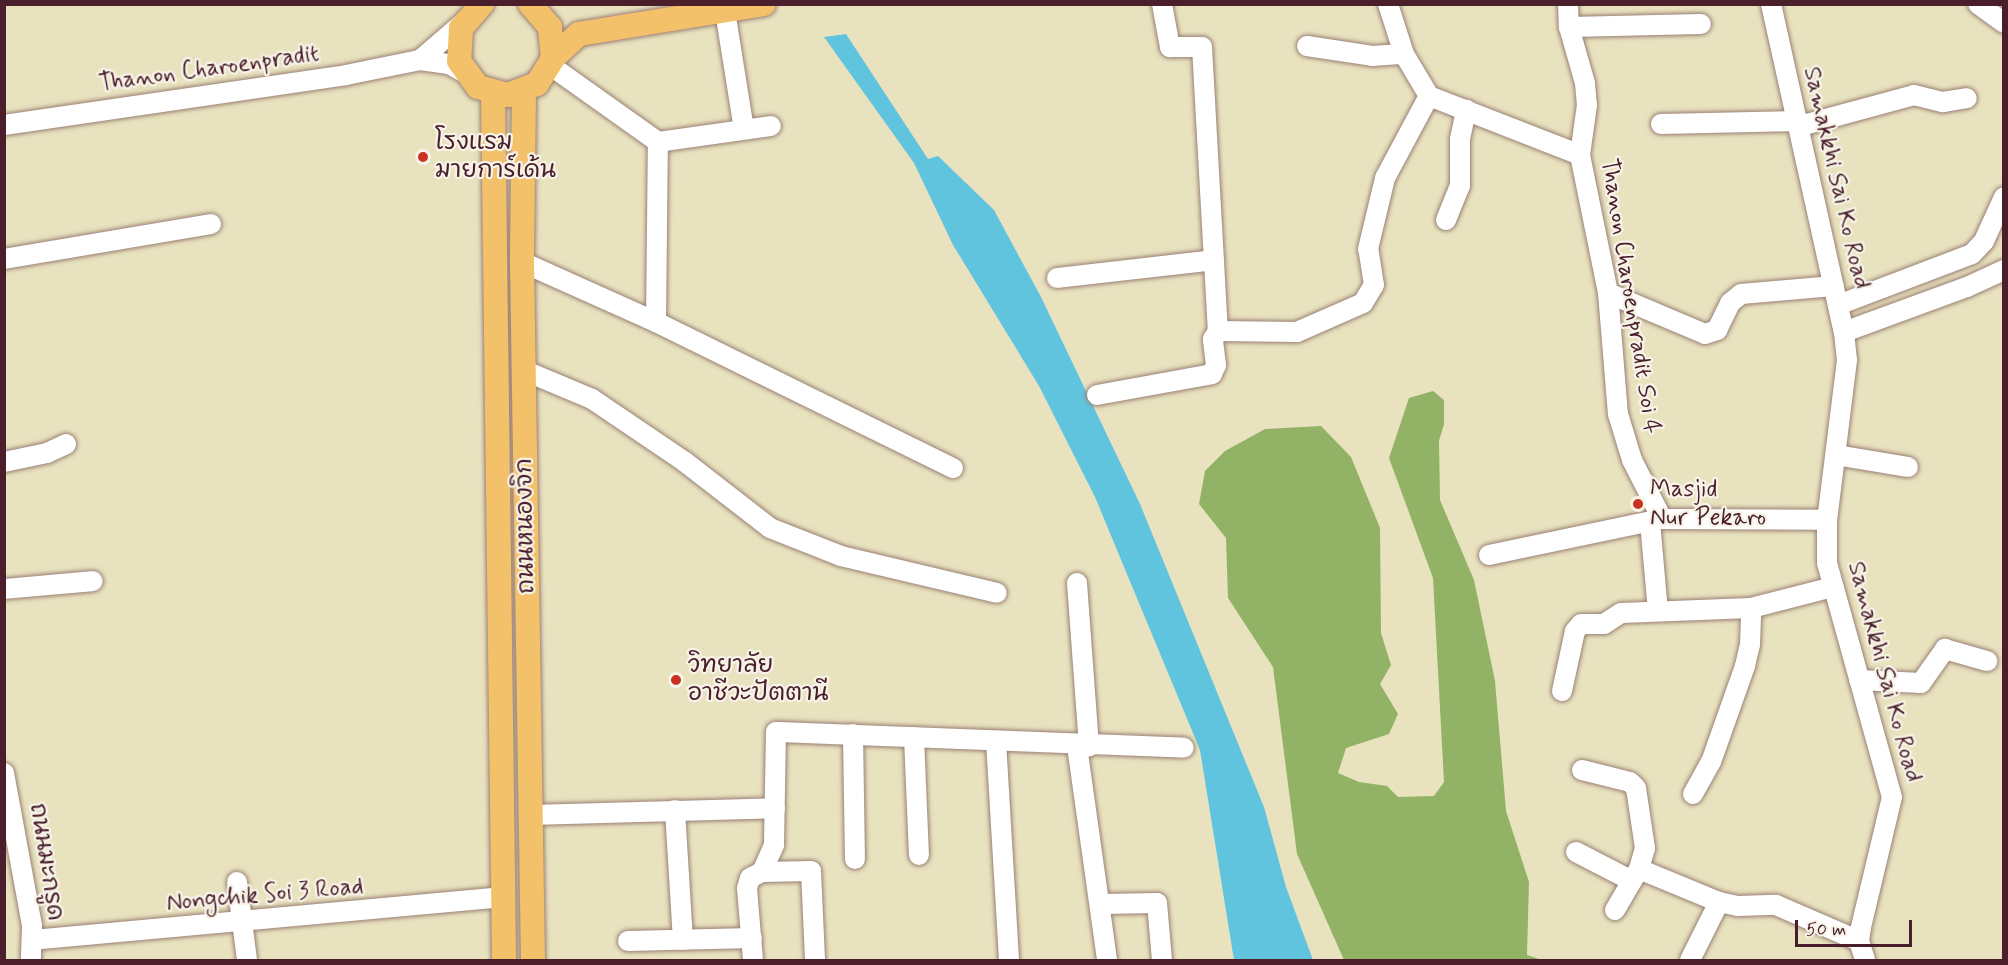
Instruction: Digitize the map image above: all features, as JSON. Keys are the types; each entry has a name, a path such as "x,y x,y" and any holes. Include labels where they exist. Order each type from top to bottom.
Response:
{"main road":[{"path":"473,13 457,44 465,73 478,87 493,94 524,92 537,84 552,62 579,34 716,9 764,4"},
{"path":"536,9 579,34"},
{"path":"536,9 554,42 552,62"},
{"name":"ถนนหนองจิก","path":"524,92 523,370 533,960"},
{"name":"ถนนหนองจิก","path":"493,94 504,960"},
{"path":"499,707 529,710"}],"street":[{"path":"1097,395 1212,374 1216,365 1213,339 1218,331 1202,47 1170,46 1162,4"},
{"path":"1388,4 1404,54 1429,96 1580,155"},
{"name":"Thanon Charoenpradit Soi 4","path":"1568,4 1569,27 1585,83 1587,105 1580,155 1608,293 1622,436 1656,520"},
{"name":"Samakkhi Sai Ko Road","path":"1771,4 1837,296 1847,360 1827,520 1827,563 1892,797 1859,941"},
{"path":"1978,4 2004,23"},
{"path":"716,9 744,129"},
{"path":"420,60 473,13"},
{"path":"1569,27 1701,24"},
{"path":"1307,46 1372,56 1404,54"},
{"path":"420,60 449,64 465,73"},
{"name":"Thanon Charoenpradit","path":"4,125 346,75 420,60"},
{"path":"552,62 658,142 771,126"},
{"path":"1661,124 1799,123 1914,94 1943,102 1967,98"},
{"path":"1218,331 1297,332 1363,303 1371,296 1374,285 1368,249 1385,178 1429,96"},
{"path":"1446,220 1460,186 1460,139 1466,110"},
{"path":"656,322 658,142"},
{"path":"1608,293 1705,334 1717,330 1730,303 1741,294 1837,296 1972,254 1984,242 2004,197"},
{"path":"4,259 211,224"},
{"path":"1058,278 1214,260"},
{"path":"522,262 656,322 953,468"},
{"path":"1844,332 1967,288 2004,270"},
{"path":"523,370 592,399 685,462 770,528 842,556 997,593"},
{"path":"4,462 47,453 66,444"},
{"path":"1836,455 1908,467"},
{"path":"1656,520 1658,611"},
{"path":"1489,555 1656,520 1827,520"},
{"path":"4,589 93,581"},
{"path":"1077,583 1083,747 1107,960"},
{"path":"1562,691 1577,627 1604,624 1621,613 1751,608 1833,587"},
{"path":"1693,794 1711,762 1744,666 1750,645 1751,608"},
{"path":"1859,680 1921,683 1945,649 1987,661"},
{"path":"762,872 774,845 776,732 1083,747 1184,748"},
{"path":"853,735 855,859"},
{"path":"914,737 919,855"},
{"path":"996,741 1009,960"},
{"path":"1582,770 1630,782 1636,788 1645,848 1636,875 1615,910"},
{"name":"ถนนมะกรูด","path":"5,782 32,940 31,960"},
{"path":"531,815 775,808"},
{"path":"675,810 683,940"},
{"path":"1576,852 1636,875 1719,902 1738,906 1776,905 1859,941 1865,960"},
{"path":"753,960 747,888 750,878 762,872 811,871 815,960"},
{"path":"237,882 247,960"},
{"name":"Nongchik Soi 3 Road","path":"32,940 244,923 502,897"},
{"path":"1690,960 1719,902"},
{"path":"1102,904 1157,903 1162,960"},
{"path":"628,941 752,938"}],"green space":[{"path":"1433,391 1444,400 1444,424 1439,441 1440,500 1474,580 1495,681 1506,811 1529,882 1527,955 1542,960 1344,960 1297,854 1273,667 1228,598 1226,538 1199,504 1205,471 1225,451 1265,429 1321,426 1351,457 1380,528 1381,633 1391,665 1380,684 1398,714 1389,734 1346,748 1338,773 1359,782 1387,786 1398,797 1434,796 1444,782 1433,578 1389,458 1409,398"}],"water":[{"path":"846,34 928,159 938,156 994,210 1041,297 1140,504 1264,807 1286,887 1313,960 1234,960 1200,750 1095,497 1039,386 953,245 914,163 824,37"}],"place":[{"name":"โรงแรม มายการ์เด้น","path":"423,157"},
{"name":"Masjid Nur Pekaro","path":"1638,504"},
{"name":"วิทยาลัย อาชีวะปัตตานี","path":"676,680"}]}
